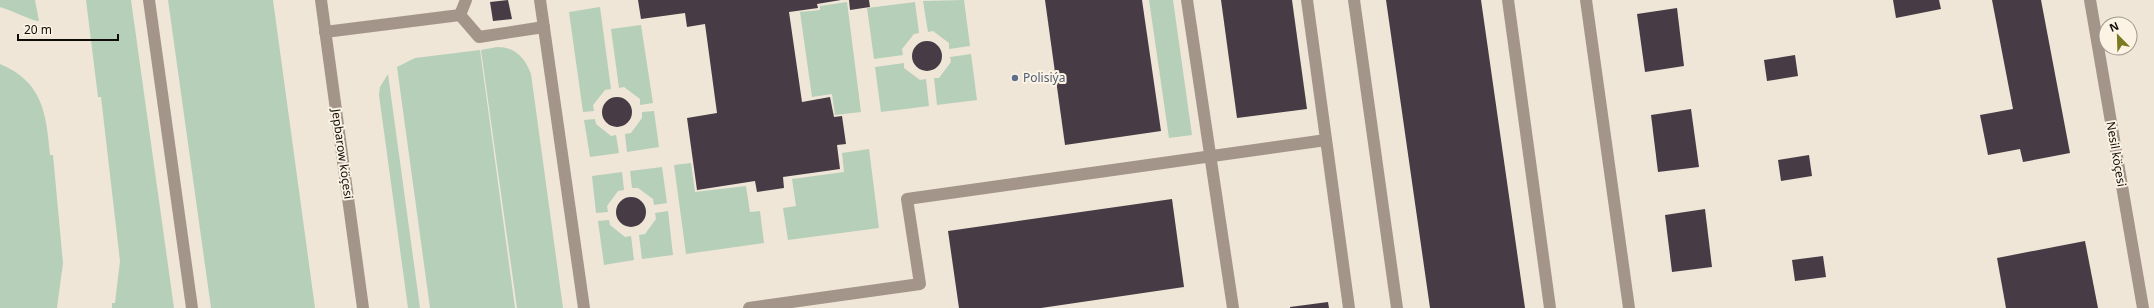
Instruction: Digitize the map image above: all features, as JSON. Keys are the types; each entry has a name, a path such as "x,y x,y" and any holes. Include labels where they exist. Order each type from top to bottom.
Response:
{"street":[{"path":"149,0 192,308"},
{"name":"Jepbarow köçesi","path":"321,0 363,308"},
{"path":"460,16 466,0"},
{"path":"540,0 584,308"},
{"path":"1187,0 1233,308"},
{"path":"1307,0 1349,308"},
{"path":"1354,0 1397,308"},
{"path":"1508,0 1550,308"},
{"path":"1586,0 1628,308"},
{"name":"Nesil köçesi","path":"2090,0 2143,308"},
{"path":"325,32 460,16"},
{"path":"460,16 479,37 544,27"},
{"path":"749,308 920,284 907,199 1326,140"}],"green space":[{"path":"0,0 35,0 39,21 32,20 0,7"},
{"path":"86,0 131,0 174,308 112,308 112,303 115,303 120,261 101,97 98,97"},
{"path":"168,0 273,0 315,308 211,308"},
{"path":"964,0 970,46 949,49 949,43 933,31 928,32 923,1"},
{"path":"1149,0 1173,0 1192,135 1169,138"},
{"path":"847,2 861,112 835,115 832,94 812,97 800,12 820,10 820,6"},
{"path":"915,2 919,33 914,34 902,49 903,55 874,59 867,8"},
{"path":"600,7 611,89 605,90 593,105 594,111 583,112 569,12"},
{"path":"641,25 653,103 640,105 640,99 624,87 619,88 611,29"},
{"path":"497,47 509,49 518,54 526,63 531,74 563,308 517,308 481,50"},
{"path":"480,50 515,308 430,308 397,67 415,58"},
{"path":"971,54 977,100 937,105 934,78 939,78 951,62 950,57"},
{"path":"904,63 904,68 920,80 926,79 929,106 881,112 875,67"},
{"path":"0,64 14,71 25,80 40,100 44,112 50,155 53,155 63,263 57,308 0,308"},
{"path":"388,74 420,308 408,308 379,95 380,87"},
{"path":"654,111 659,147 627,152 625,134 631,133 642,118 642,112"},
{"path":"595,119 596,124 611,136 616,135 619,153 590,157 584,120"},
{"path":"869,149 879,228 788,240 783,208 796,206 792,179 844,172 842,153"},
{"path":"691,163 695,192 746,186 750,212 760,211 764,243 686,254 674,165"},
{"path":"662,167 667,203 654,205 653,199 638,188 632,188 630,171"},
{"path":"622,172 624,190 618,191 607,206 608,212 596,213 592,176"},
{"path":"668,211 673,255 642,259 639,235 645,234 656,219 655,213"},
{"path":"609,220 610,225 625,237 631,236 634,260 604,265 598,221"}],"building":[{"path":"508,0 512,19 493,21 490,2"},
{"path":"638,0 841,0 817,4 818,8 789,12 802,102 830,97 834,117 842,116 846,144 837,145 840,169 783,177 784,188 757,192 755,181 697,190 687,118 717,113 705,24 687,27 685,13 641,19"},
{"path":"849,0 869,0 870,7 850,10"},
{"path":"1045,0 1142,0 1161,131 1065,145"},
{"path":"1221,0 1292,0 1307,109 1237,118"},
{"path":"1386,0 1481,0 1525,308 1430,308"},
{"path":"1893,0 1939,0 1941,9 1896,18"},
{"path":"1992,0 2041,0 2070,153 2023,162 2020,149 1988,155 1980,115 2013,109"},
{"path":"1677,8 1684,66 1645,72 1637,14"},
{"path":"927,41 933,42 941,50 941,62 933,70 927,71 921,70 913,62 912,56 913,50 921,42"},
{"path":"1795,55 1798,76 1767,81 1764,60"},
{"path":"617,97 623,98 631,106 631,118 623,126 617,127 611,126 603,118 602,112 603,106 611,98"},
{"path":"1691,109 1699,167 1658,172 1651,115"},
{"path":"1809,155 1812,176 1781,181 1778,160"},
{"path":"631,197 637,198 645,206 645,218 637,226 631,227 625,226 617,218 616,212 617,206 625,198"},
{"path":"1172,199 1184,287 1041,308 959,308 948,231"},
{"path":"1705,209 1712,267 1672,272 1665,215"},
{"path":"2085,241 2098,308 2006,308 1997,258"},
{"path":"1823,256 1826,277 1795,281 1792,260"},
{"path":"1328,302 1329,308 1290,308 1290,307"}],"place":[{"name":"Polisiýa","path":"1015,78"}]}
